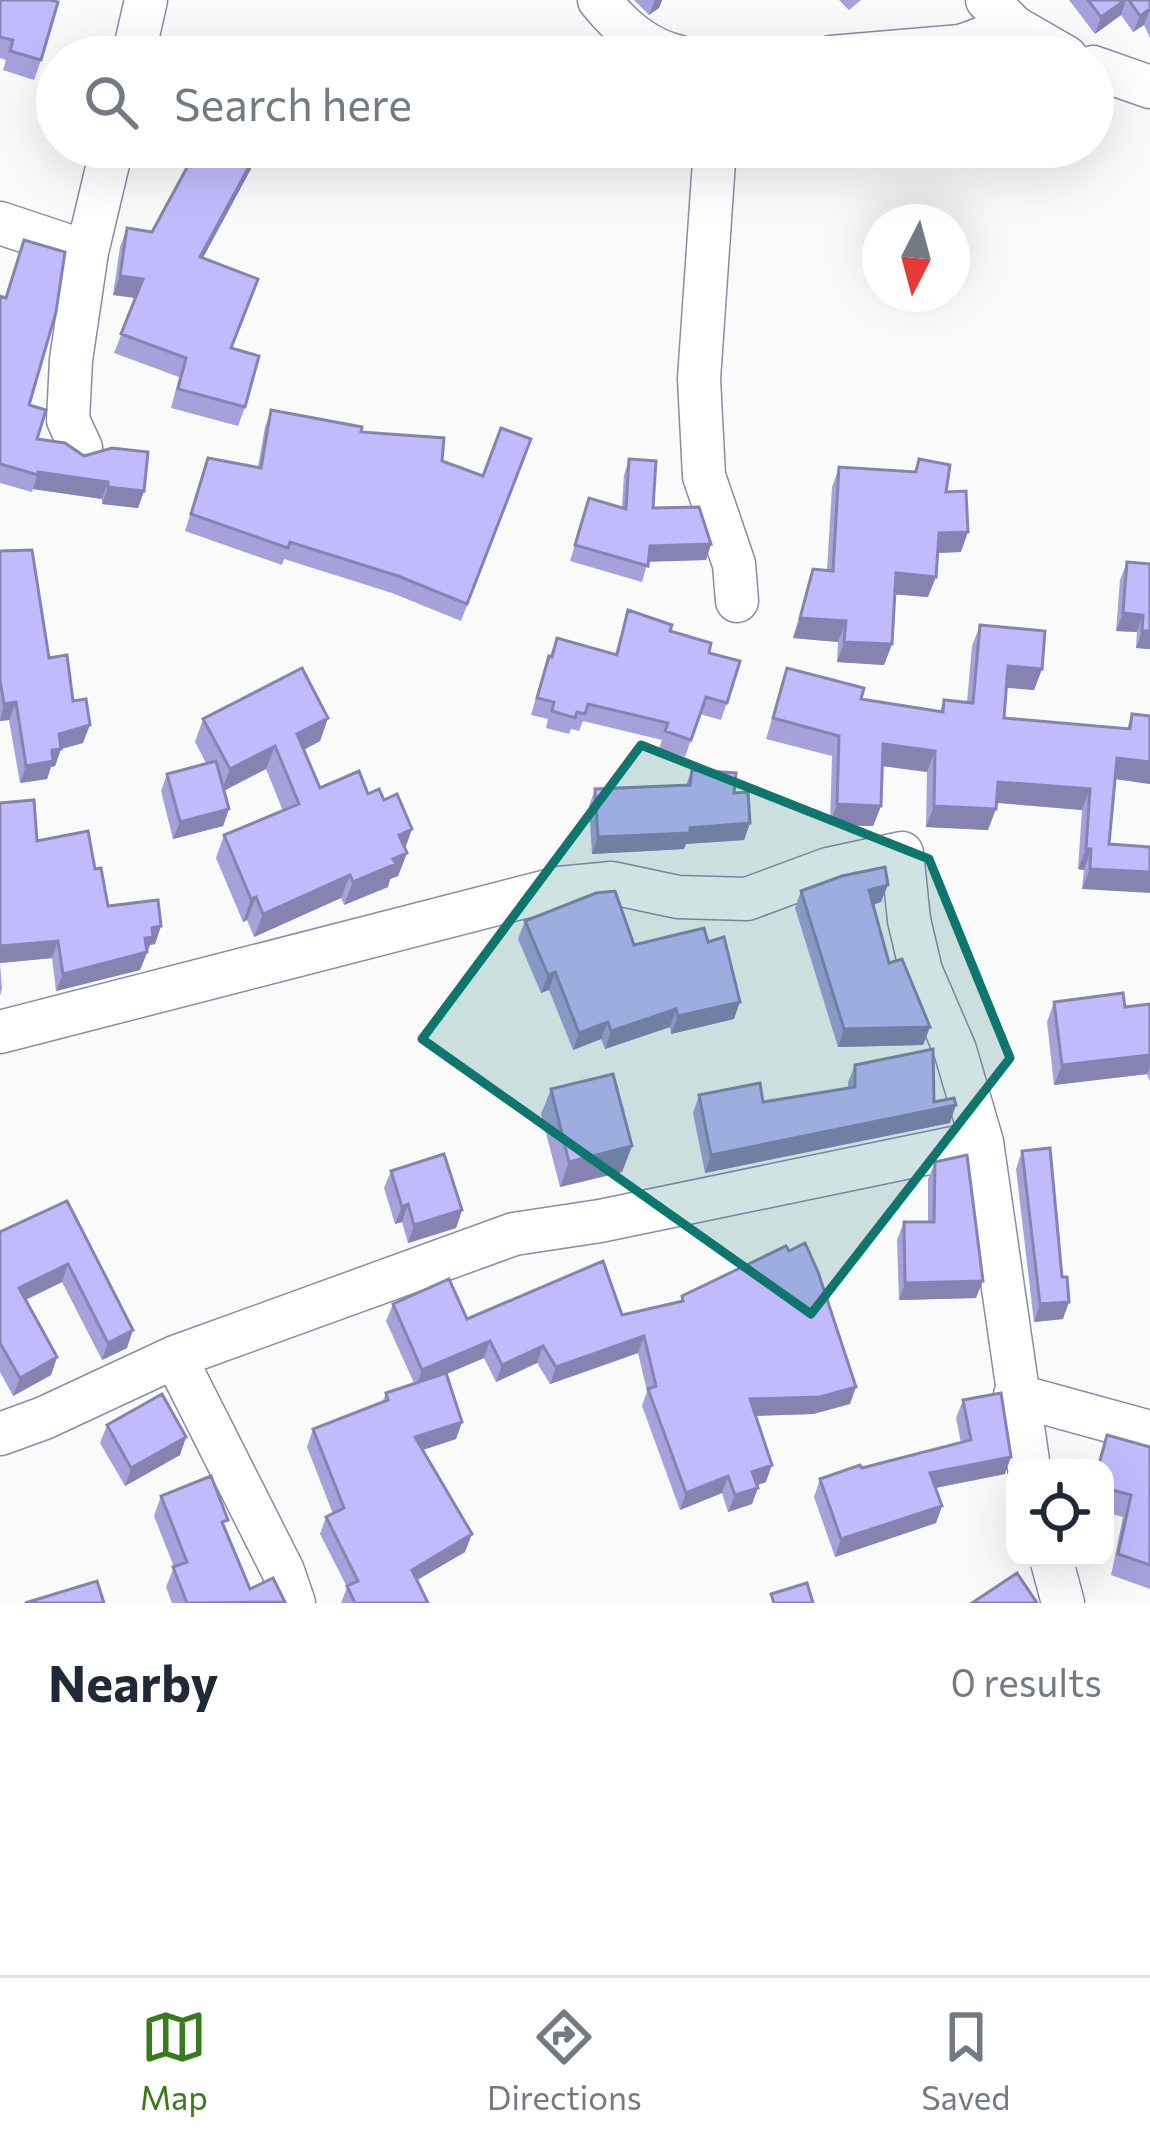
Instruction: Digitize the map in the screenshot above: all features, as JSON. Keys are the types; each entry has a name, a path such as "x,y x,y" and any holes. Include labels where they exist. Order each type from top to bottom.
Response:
{"street":[{"path":"138,36 146,0"},
{"path":"599,0 621,28 634,36"},
{"path":"973,36 1000,14 1034,36"},
{"path":"1114,74 1150,87"},
{"path":"81,448 68,420 71,360 87,252 107,168"},
{"path":"714,168 700,398 704,476 734,564 737,601"},
{"path":"0,224 87,252"},
{"path":"0,1032 559,888 612,883 678,897 747,899 827,869 902,853 921,971 955,1050 982,1142 1027,1459"},
{"path":"0,1434 175,1357 514,1234 600,1221 982,1142"},
{"path":"175,1357 283,1571 294,1603"},
{"path":"1016,1395 1150,1432"},
{"path":"1053,1567 1063,1603"}],"highlighted area":[{"path":"641,745 929,859 1010,1058 811,1314 422,1039"}],"building":[{"path":"0,0 58,2 48,36 36,36 36,59 10,51 13,40 0,37"},
{"path":"1088,0 1125,0 1101,17"},
{"path":"1129,0 1150,0 1150,9 1140,16"},
{"path":"187,168 248,168 200,257 258,279 231,348 259,356 245,407 178,389 186,358 121,334 143,279 120,276 127,228 152,232"},
{"path":"24,240 65,252 56,312 29,405 46,410 37,439 65,443 84,456 112,448 148,452 144,491 38,475 0,464 0,296 6,298"},
{"path":"271,410 362,427 361,432 444,438 442,461 483,476 501,428 531,439 467,604 398,576 290,542 288,548 191,514 208,458 261,468"},
{"path":"629,459 656,461 653,508 699,507 711,544 650,546 648,566 575,545 589,498 626,509"},
{"path":"919,459 950,465 946,492 966,491 968,532 939,533 936,577 896,573 892,644 844,642 846,621 800,618 813,569 833,571 839,467 916,472"},
{"path":"32,550 49,658 67,655 73,701 86,699 90,725 59,734 61,749 52,750 53,761 26,766 16,702 4,704 0,680 0,551"},
{"path":"1127,562 1150,564 1150,631 1142,631 1143,615 1123,613"},
{"path":"628,610 672,625 670,631 711,643 709,653 740,661 727,703 706,697 691,740 665,731 668,723 588,704 585,714 577,712 575,718 552,711 554,702 537,698 557,638 617,655"},
{"path":"980,625 1045,631 1042,669 1008,666 1004,718 1130,729 1132,714 1150,716 1150,762 1117,758 1109,844 1150,847 1150,872 1090,869 1091,849 1086,849 1090,789 998,782 996,809 934,806 935,751 883,744 881,806 837,804 839,736 773,718 787,668 864,688 861,699 943,712 944,700 973,703"},
{"path":"302,668 328,718 297,734 320,788 359,771 368,794 379,789 384,800 397,794 412,829 399,835 407,853 393,859 396,864 353,882 350,875 263,914 256,897 251,899 224,835 299,804 275,746 230,769 203,719"},
{"path":"216,761 229,809 180,822 167,774"},
{"path":"692,770 736,773 734,793 748,792 750,823 690,828 690,833 598,837 595,789 690,785"},
{"path":"34,800 37,841 88,831 108,906 158,900 161,926 152,928 153,937 145,938 147,952 63,974 58,941 0,946 0,803"},
{"path":"885,867 888,885 869,890 889,963 902,959 930,1027 844,1029 801,891"},
{"path":"615,891 634,945 704,928 708,942 724,937 740,1002 678,1016 676,1009 611,1031 608,1022 579,1033 555,972 548,975 525,921 596,893"},
{"path":"1123,993 1125,1007 1150,1004 1150,1055 1062,1065 1054,1002"},
{"path":"933,1049 934,1102 954,1098 956,1105 711,1155 699,1095 760,1083 763,1102 855,1087 855,1065"},
{"path":"613,1074 632,1146 569,1162 551,1089"},
{"path":"1050,1148 1062,1277 1067,1277 1069,1302 1040,1304 1022,1151"},
{"path":"444,1154 462,1210 414,1225 408,1204 402,1207 391,1171"},
{"path":"967,1155 983,1281 905,1283 904,1222 934,1222 935,1162"},
{"path":"67,1201 133,1330 108,1343 68,1264 19,1288 57,1357 20,1378 0,1343 0,1232"},
{"path":"805,1243 856,1387 820,1397 750,1399 772,1465 752,1472 758,1488 735,1495 728,1476 686,1493 648,1389 656,1386 644,1336 556,1367 543,1346 502,1365 490,1341 422,1370 393,1304 449,1279 467,1319 603,1261 622,1315 683,1301 682,1296 786,1246 789,1251"},
{"path":"446,1373 462,1422 415,1437 472,1534 412,1570 428,1603 355,1603 347,1586 358,1581 326,1517 344,1508 313,1429 388,1400 386,1393"},
{"path":"1001,1393 1011,1457 930,1473 942,1506 841,1539 820,1479 971,1440 963,1400"},
{"path":"162,1394 186,1437 131,1468 107,1425"},
{"path":"1107,1435 1150,1447 1150,1565 1118,1554 1131,1495 1114,1490 1114,1459 1100,1459"},
{"path":"211,1476 228,1520 222,1522 250,1589 273,1578 285,1602 187,1603 173,1567 187,1562 161,1496"},
{"path":"1017,1573 1037,1603 972,1603"},
{"path":"97,1581 104,1603 25,1603"},
{"path":"807,1583 813,1603 774,1603 771,1594"}]}
